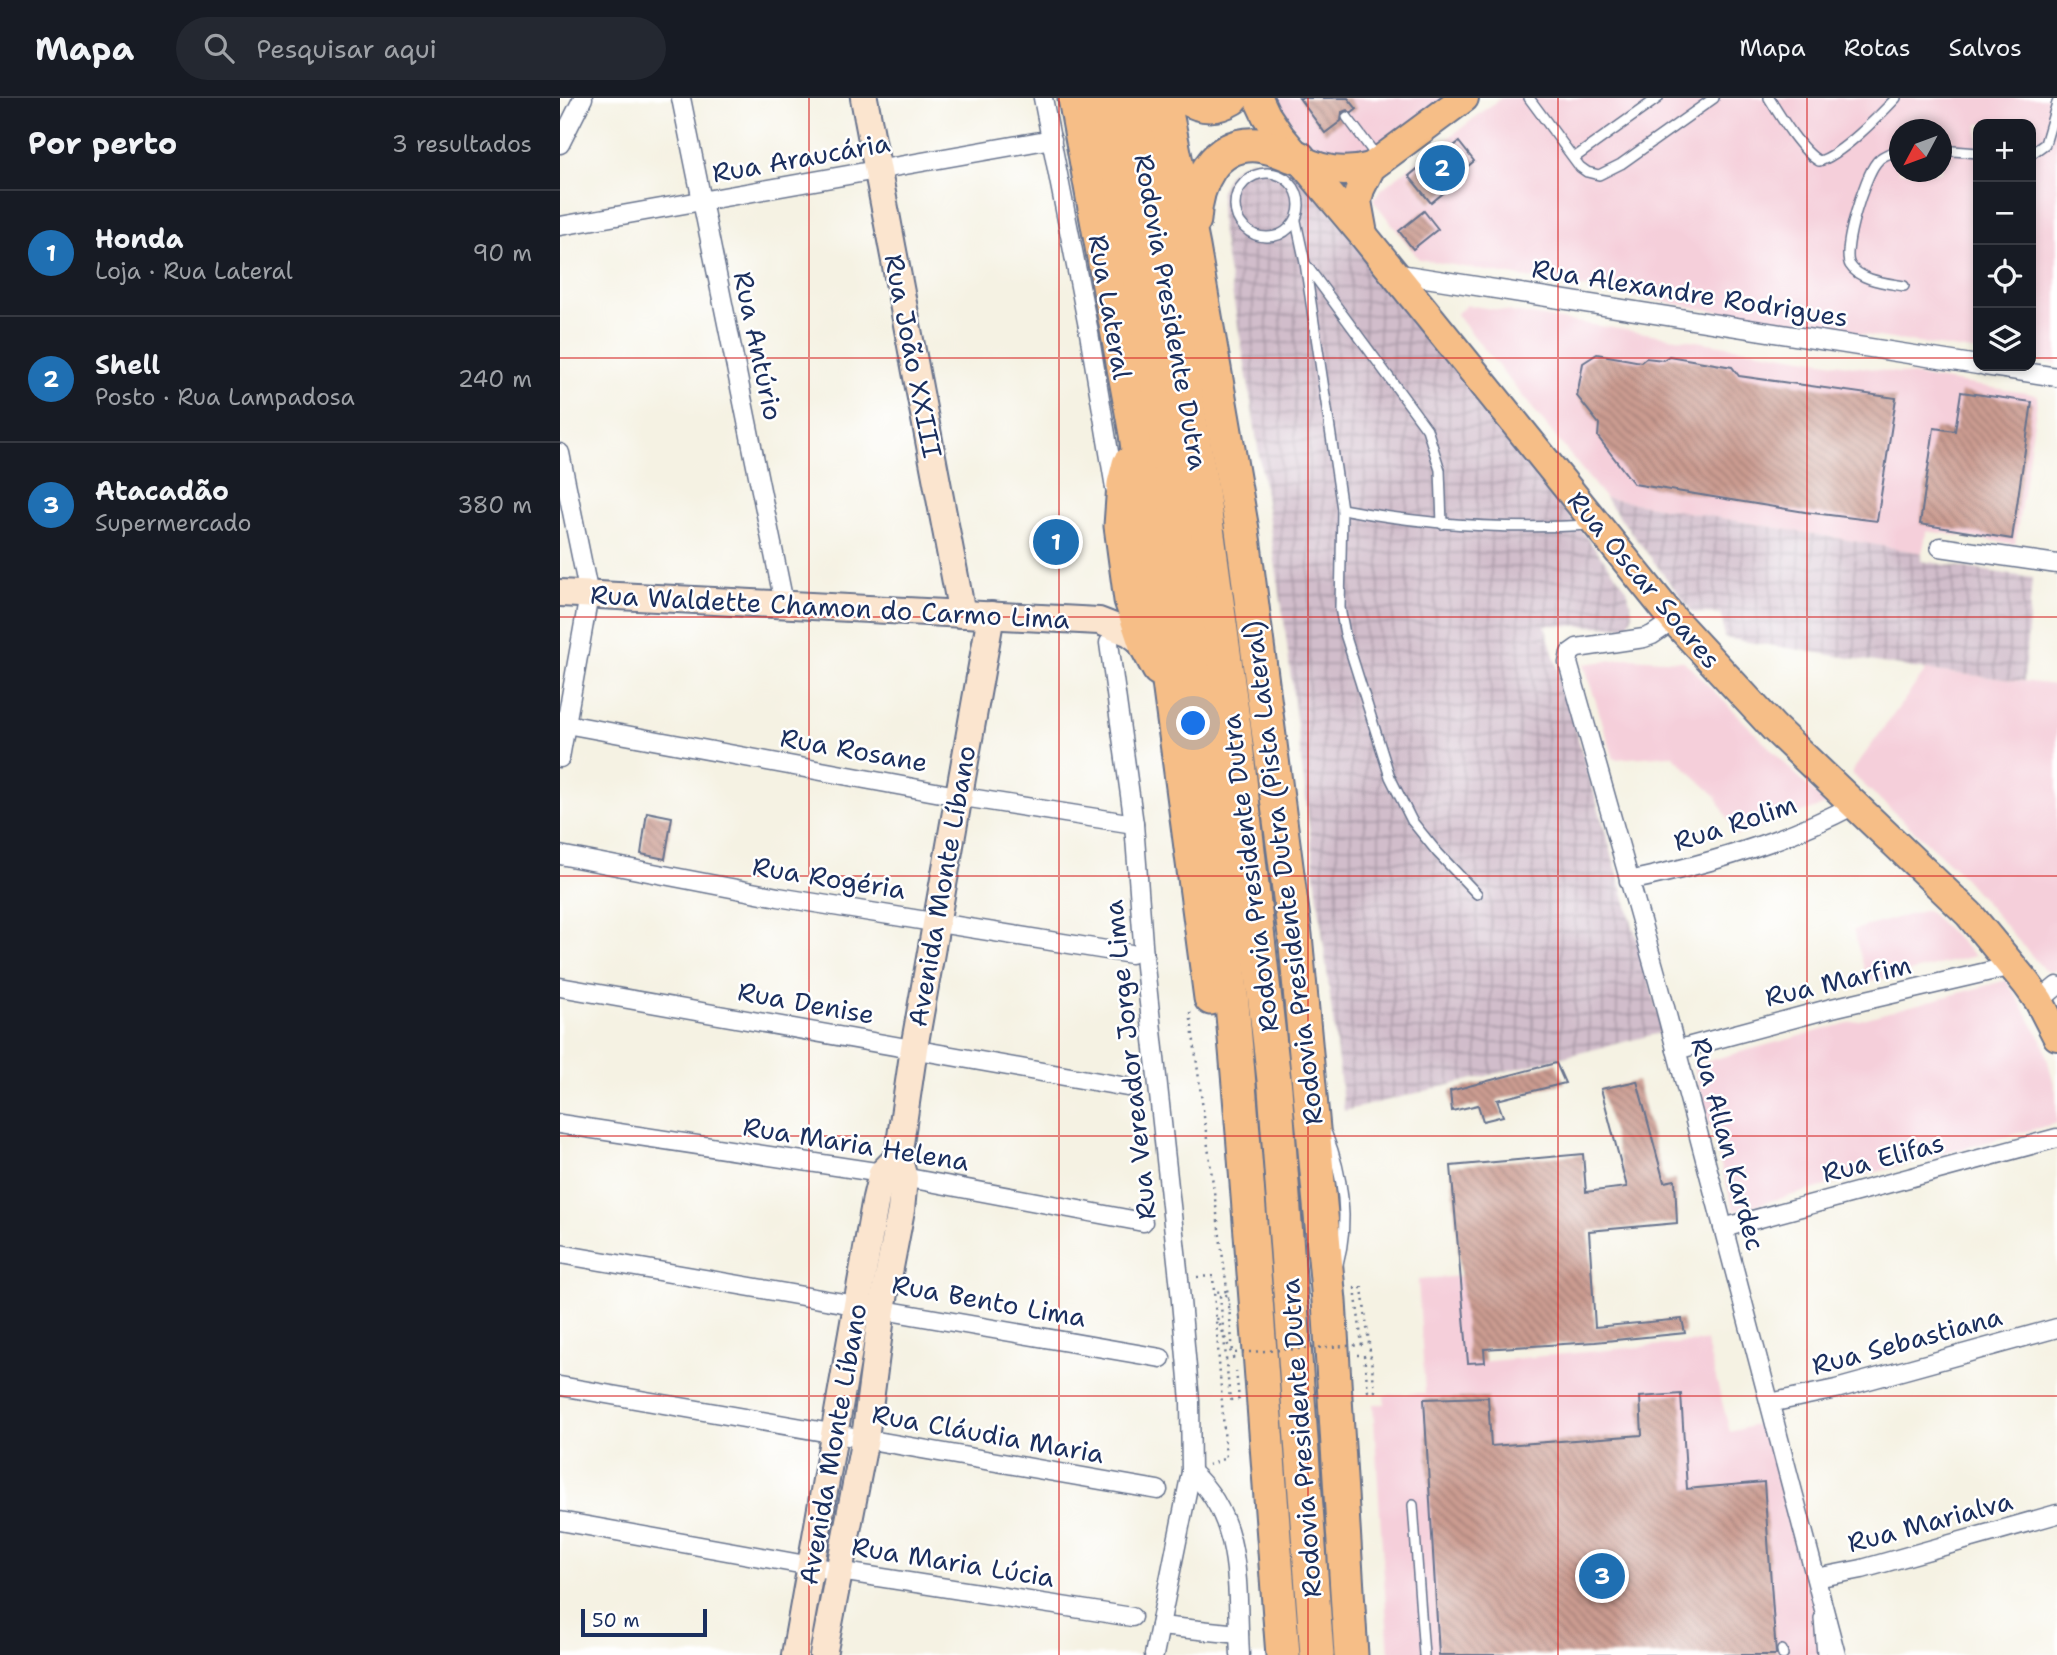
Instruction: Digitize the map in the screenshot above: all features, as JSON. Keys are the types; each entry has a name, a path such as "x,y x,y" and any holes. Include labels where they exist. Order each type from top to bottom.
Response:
{"highway":[{"path":"1075,98 1136,434 1199,915 1251,1249"},
{"name":"Rodovia Presidente Dutra","path":"1104,98 1151,335 1181,532 1221,870 1283,1655"},
{"name":"Rodovia Presidente Dutra","path":"1132,98 1162,253 1202,491 1234,727 1275,1090 1317,1655"},
{"name":"Rodovia Presidente Dutra (Pista Lateral)","path":"1163,98 1193,247 1242,530 1295,935 1328,1292 1351,1655"},
{"path":"1187,98 1206,105 1222,103 1232,98"},
{"path":"1193,247 1195,203 1200,183 1213,164 1227,152 1240,146 1256,145 1299,158"},
{"path":"1136,434 1124,484 1121,526 1131,600 1146,645 1159,668 1172,703"}],"main road":[{"name":"Rua Oscar Soares","path":"1258,98 1272,125 1674,620 1774,728 1969,914 2012,966 2048,993 2057,1036"},
{"path":"1364,236 1357,201 1360,189 1376,164 1464,98"},
{"path":"1299,158 1316,167 1331,170 1347,171 1376,164"}],"street":[{"path":"560,144 583,98"},
{"name":"Rua Antúrio","path":"681,98 784,603"},
{"name":"Rua João XXIII","path":"864,98 962,614"},
{"name":"Rua Lateral","path":"1043,98 1088,327 1121,526"},
{"name":"Rua Araucária","path":"560,226 1052,139"},
{"name":"Rua Alexandre Rodrigues","path":"1394,273 1973,364"},
{"path":"2018,371 2057,377"},
{"path":"560,453 589,595 560,758"},
{"path":"1940,547 2057,564"},
{"name":"Rua Waldette Chamon do Carmo Lima","path":"560,593 991,615 1104,632 1130,633 1146,645"},
{"name":"Rua Waldette Chamon do Carmo Lima","path":"1104,632 1131,600"},
{"name":"Avenida Monte Líbano","path":"795,1655 835,1434 870,1307 957,796 991,615"},
{"name":"Rua Allan Kardec","path":"1674,620 1652,635 1573,650 1568,657 1568,663 1676,1050 1836,1655"},
{"name":"Rua Vereador Jorge Lima","path":"1104,632 1134,824 1144,957 1180,1279 1190,1401 1191,1472 1154,1655"},
{"name":"Rua Rosane","path":"566,724 957,796 1134,824"},
{"name":"Rua Rolim","path":"1629,881 1762,844 1823,821 1854,805"},
{"name":"Rua Rogéria","path":"560,855 778,897 1131,954"},
{"name":"Rua Marfim","path":"1676,1050 1819,1012 2012,966"},
{"name":"Rua Denise","path":"560,987 1126,1087"},
{"name":"Rua Maria Helena","path":"560,1124 895,1169 1143,1222"},
{"name":"Rua Elifas","path":"1723,1228 2057,1138"},
{"name":"Rua Bento Lima","path":"560,1254 1161,1358"},
{"name":"Avenida Monte Líbano","path":"823,1655 865,1438 870,1307"},
{"name":"Rua Sebastiana","path":"1770,1404 1836,1389 2057,1328"},
{"name":"Rua Cláudia Maria","path":"560,1386 1158,1490"},
{"path":"1191,1472 1214,1497 1226,1521 1234,1555 1240,1655"},
{"name":"Rua Marialva","path":"1816,1578 1862,1569 2057,1514"},
{"name":"Rua Maria Lúcia","path":"560,1521 839,1571 1132,1617"},
{"path":"1160,1626 1239,1634"}],"lane":[{"path":"1529,98 1574,158 1587,172 1599,175 1607,173 1713,98"},
{"path":"1574,158 1658,98"},
{"path":"1769,98 1813,158 1819,161 1830,157 1873,122 1896,98"},
{"path":"2036,150 2045,144 2057,103"},
{"path":"1347,117 1376,164"},
{"path":"1952,151 1973,153"},
{"path":"1889,153 1876,163 1859,207 1847,256 1855,271 1870,278 1904,286"},
{"path":"1296,221 1286,232 1273,237 1258,236 1246,229 1237,218 1235,203 1239,189 1248,178 1262,173 1276,173 1289,181 1298,192 1300,207 1296,221 1305,263 1342,509 1339,583 1343,621 1390,777 1412,821 1477,894"},
{"path":"1305,263 1427,429 1440,470 1442,524"},
{"path":"1342,509 1442,524 1529,528 1596,524"},
{"path":"1413,1505 1424,1655"},
{"path":"1816,1578 1822,1655"}],"path":[{"path":"1180,1279 1213,1276 1226,1458 1191,1472"},
{"path":"1236,1371 1239,1399 1230,1399 1220,1296 1228,1295 1233,1353 1362,1345 1355,1289 1362,1288 1375,1391 1368,1391 1364,1355 1354,1356"},
{"path":"1214,1292 1228,1291"},
{"path":"1216,1315 1236,1363"}],"shaded area":[{"path":"1278,98 1448,98 1362,158 1339,157 1316,148 1295,129"},
{"path":"1501,98 2057,98 2057,364 2036,361 2036,119 1973,119 1973,351 1766,320 1419,259 1373,200 1380,190"},
{"path":"1274,159 1308,182 1627,589 1633,614 1624,627 1545,625 1664,1032 1344,1111 1284,620 1248,382 1221,229 1220,193 1228,175 1251,160"},
{"path":"1467,305 2038,395 2015,544 1927,531 1922,553 1605,498 1456,314"},
{"path":"1605,498 1922,553 1921,561 2032,578 2024,681 1926,670 1724,638 1722,614 1693,613"},
{"path":"1628,658 1684,661 1826,805 1736,835 1716,796 1672,755 1614,759 1584,664"},
{"path":"1926,670 2057,685 2057,970 2044,970 1957,870 1851,773"},
{"path":"1927,910 1975,956 1868,982 1853,930"},
{"path":"2007,980 2043,1042 2056,1092 2057,1123 1734,1211 1693,1065"},
{"path":"1461,1276 1468,1363 1706,1341 1730,1432 1767,1422 1813,1582 1821,1655 1389,1655 1373,1404 1385,1404 1384,1395 1425,1393 1418,1280"}],"building":[{"path":"1299,98 1348,98 1357,109 1352,113 1347,110 1342,112 1341,121 1325,133"},
{"path":"1459,142 1474,161 1454,178 1457,182 1431,203 1409,176 1435,154 1439,158"},
{"path":"1424,211 1438,229 1413,249 1399,231"},
{"path":"1597,354 1641,362 1646,358 1663,360 1669,356 1732,367 1739,376 1896,398 1877,521 1634,484 1598,437 1599,424 1577,396 1583,363"},
{"path":"1961,392 2032,402 2012,539 1920,524 1934,428 1955,431"},
{"path":"647,812 672,817 665,859 641,854"},
{"path":"1556,1063 1565,1083 1497,1100 1503,1116 1483,1121 1478,1105 1452,1111 1450,1091"},
{"path":"1637,1081 1664,1182 1675,1180 1677,1223 1589,1231 1595,1327 1682,1319 1685,1333 1484,1349 1485,1362 1468,1363 1451,1166 1583,1154 1586,1192 1627,1187 1601,1089"},
{"path":"1681,1394 1687,1489 1764,1482 1776,1655 1439,1655 1424,1399 1488,1397 1491,1446 1642,1435 1640,1397"}],"place":[{"name":"Shell","path":"1442,168"},
{"name":"Honda","path":"1056,542"},
{"name":"Atacadão","path":"1602,1576"}]}
